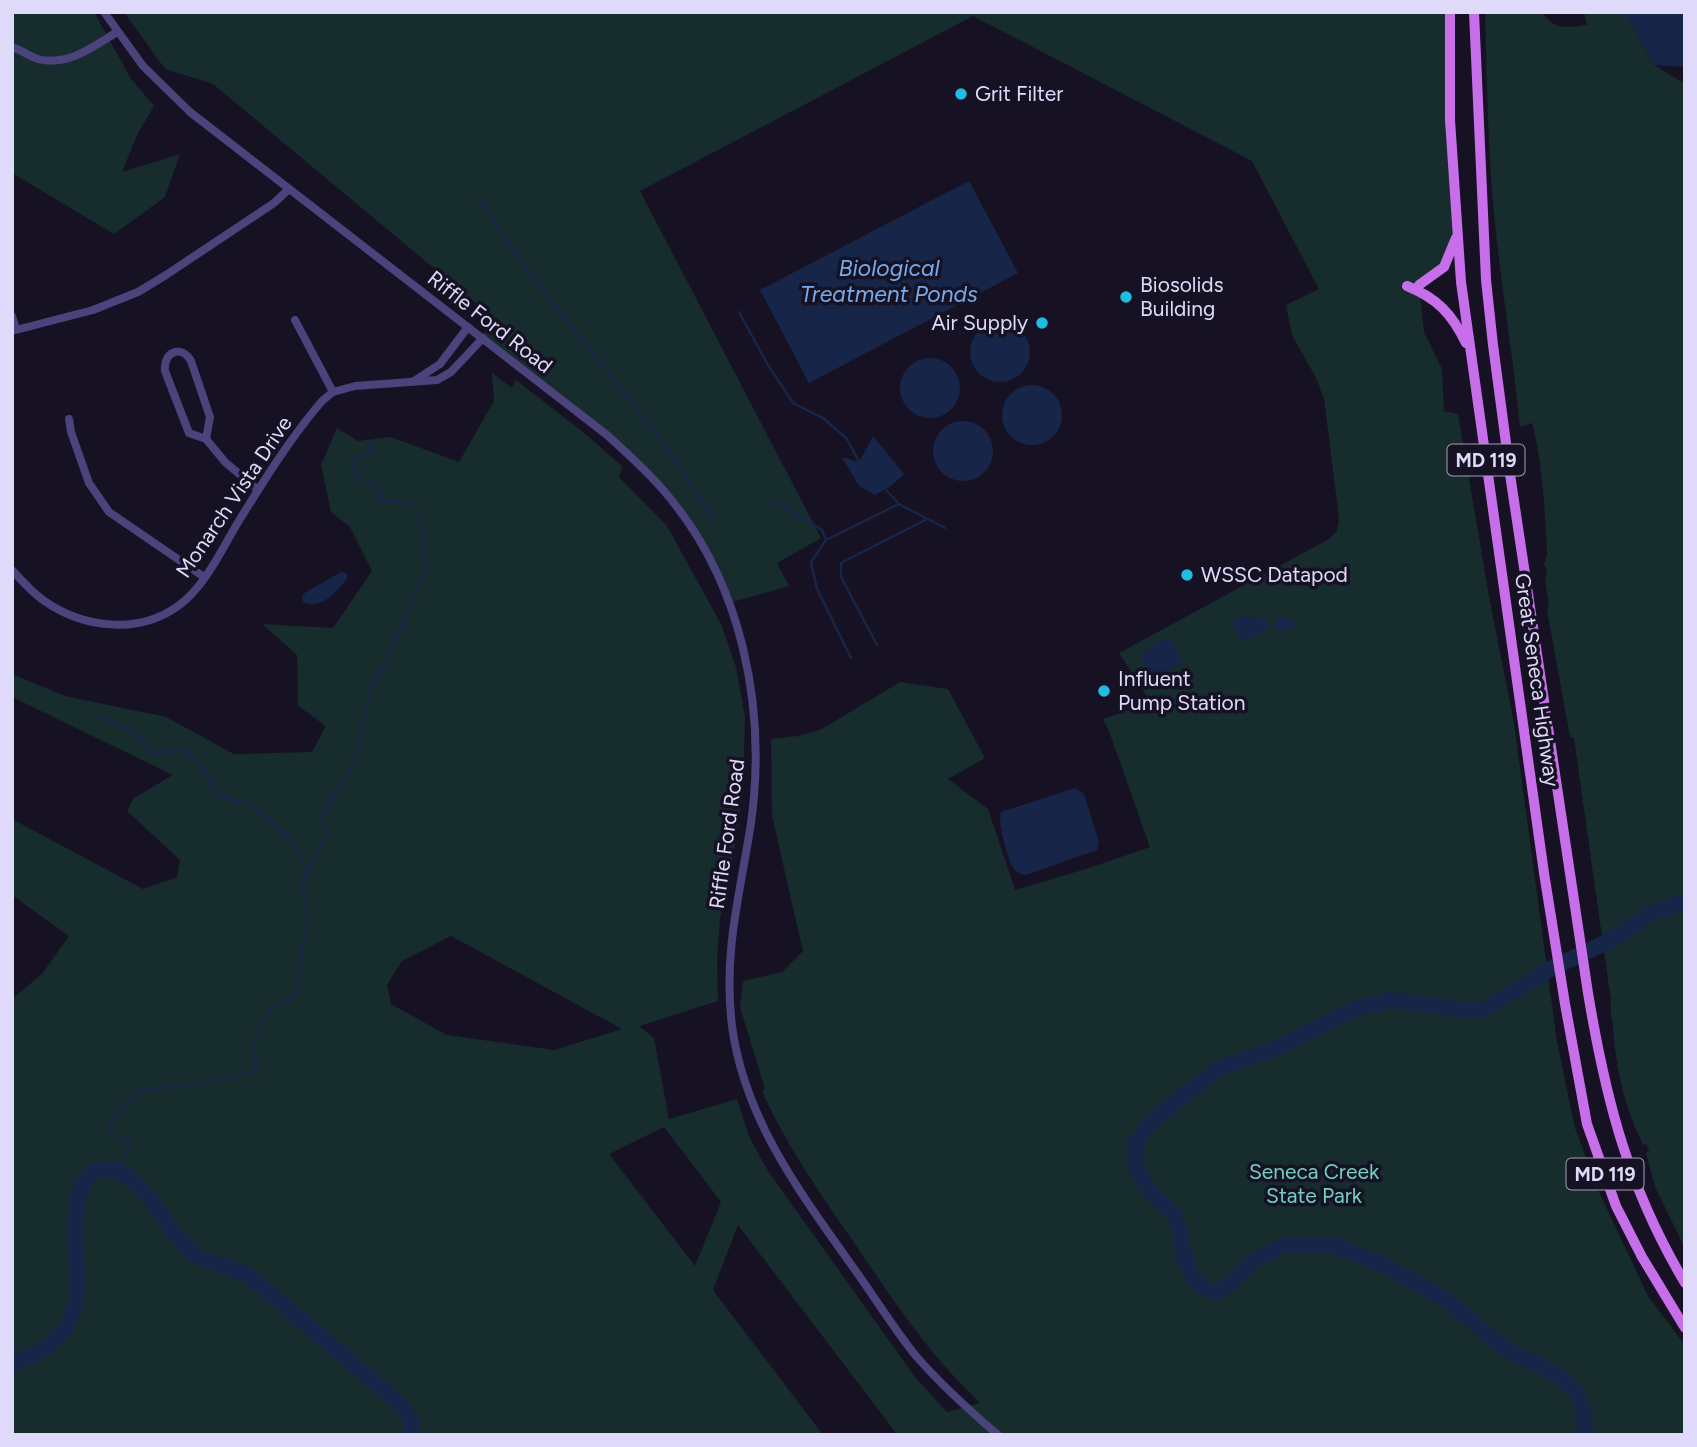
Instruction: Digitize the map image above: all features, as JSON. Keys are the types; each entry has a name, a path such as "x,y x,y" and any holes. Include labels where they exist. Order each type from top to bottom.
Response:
{"main road":[{"name":"Great Seneca Highway","path":"1450,12 1450,120 1457,232 1471,352 1549,906 1587,1124 1616,1206 1642,1258 1685,1328"},
{"name":"Great Seneca Highway","path":"1474,12 1486,280 1511,481 1588,993 1601,1067 1624,1153 1655,1228 1685,1283"},
{"path":"1457,232 1455,244 1444,267 1413,286 1448,312 1457,323 1471,352"}],"street":[{"name":"Riffle Ford Road","path":"104,12 143,66 190,112 607,435 645,470 684,518 718,576 740,634 753,694 757,737 751,822 731,932 729,970 733,1028 740,1068 754,1108 771,1144 805,1200 916,1355 963,1405 998,1435"},
{"path":"12,47 38,59 62,60 74,57 117,32"},
{"path":"12,316 14,330 72,316 138,292 274,202 289,189"},
{"path":"295,320 333,392 355,386 437,380 451,372 483,338"},
{"path":"414,381 440,364 468,327"},
{"path":"206,439 210,417 195,373 187,355 181,352 173,353 167,356 164,362 165,371 189,432 206,439 225,462 258,490"},
{"name":"Monarch Vista Drive","path":"12,570 43,600 77,618 97,624 124,625 153,619 178,606 204,577 258,490 311,413 333,392"},
{"path":"69,419 89,483 109,512 204,577"}],"green space":[{"path":"12,12 94,12 131,79 154,106 137,135 122,172 180,154 165,197 114,234 12,173"},
{"name":"Seneca Creek State Park","path":"124,12 1452,12 1457,232 1448,258 1419,285 1424,332 1442,369 1444,411 1458,414 1514,723 1557,1042 1575,1128 1599,1192 1648,1296 1685,1345 1685,1435 893,1435 896,1433 738,1225 713,1290 823,1435 12,1435 12,999 42,974 69,936 12,895 12,819 143,889 177,877 180,860 127,811 134,798 173,775 12,697 12,674 65,696 166,717 234,754 312,752 326,726 298,706 297,655 262,624 333,628 372,571 350,527 331,512 321,465 337,428 358,441 391,437 459,462 494,401 492,373 512,388 516,380 622,466 619,477 667,526 721,624 736,667 745,717 743,792 720,919 718,1001 639,1026 654,1038 669,1119 737,1099 749,1136 768,1171 915,1377 947,1412 980,1403 962,1386 914,1329 794,1152 762,1091 765,1089 740,1007 743,981 782,972 803,951 772,816 771,739 820,730 900,682 948,689 985,758 948,779 988,809 1015,890 1150,847 1103,719 1151,703 1119,653 1329,539 1337,531 1339,519 1324,398 1292,335 1286,305 1319,289 1252,161 973,16 640,191 821,538 777,563 789,586 729,603 703,548 645,470 483,338 490,315 213,84 165,69","holes":["451,936 622,1029 554,1050 447,1035 391,1004 387,985 402,961","664,1127 721,1202 695,1266 609,1154"]},
{"path":"1485,12 1542,12 1556,25 1567,27 1587,25 1584,12 1625,12 1654,65 1685,84 1685,1248 1655,1187 1646,1153 1649,1151 1646,1144 1643,1145 1631,1117 1616,1059 1611,1001 1574,738 1570,737 1547,610 1547,571 1544,564 1547,555 1539,455 1532,423 1520,427 1494,213 1488,127"}],"water":[{"path":"1625,12 1685,12 1685,67 1654,65"},
{"name":"Biological Treatment Ponds","path":"969,181 1018,273 809,383 760,290"},
{"path":"1000,322 1017,327 1025,335 1030,352 1025,369 1017,377 1000,382 983,377 975,369 970,352 975,335 983,327"},
{"path":"930,358 947,363 955,371 960,388 955,405 947,413 930,418 913,413 905,405 900,388 905,371 913,363"},
{"path":"1032,385 1049,390 1057,398 1062,415 1057,432 1049,440 1032,445 1015,440 1007,432 1002,415 1007,398 1015,390"},
{"path":"963,421 980,426 988,434 993,451 988,468 980,476 963,481 946,476 938,468 933,451 938,434 946,426"},
{"path":"873,436 904,474 875,495 859,486 842,457 859,462"},
{"path":"341,572 347,574 347,579 323,602 303,602 302,596 306,592"},
{"path":"1240,616 1261,618 1269,624 1262,634 1245,640 1236,634 1233,622"},
{"path":"1279,618 1288,618 1295,622 1293,629 1278,631 1274,624"},
{"path":"1170,638 1183,664 1165,672 1150,672 1142,663 1142,654 1156,642"},
{"path":"1075,788 1084,794 1099,842 1097,850 1026,875 1015,870 1004,841 1001,812"}],"waterway":[{"path":"478,199 531,275 663,442 714,520"},
{"path":"739,312 768,365 793,403 823,418 847,439 859,462"},
{"path":"117,1170 131,1144 107,1131 112,1120 138,1091 215,1081 257,1072 252,1042 271,1007 295,997 308,913 302,882 328,833 320,819 355,760 371,688 384,666 427,567 419,515 413,504 380,500 379,485 358,478 350,461 370,453 369,442"},
{"path":"885,489 899,504 945,528"},
{"path":"773,500 822,530 825,538"},
{"path":"851,658 817,589 811,562 826,540 899,504"},
{"path":"877,645 841,577 841,563 927,519"},
{"path":"95,714 137,733 153,754 184,749 201,764 216,794 252,806 295,842 306,874"},
{"path":"1585,1435 1578,1394 1558,1375 1506,1349 1443,1298 1388,1267 1336,1246 1293,1245 1278,1248 1252,1262 1225,1288 1213,1292 1195,1282 1186,1262 1175,1215 1151,1193 1135,1168 1136,1143 1149,1124 1220,1068 1277,1048 1357,1008 1391,1000 1464,1010 1485,1009 1548,970 1613,939 1652,912 1685,902"},
{"path":"12,1364 53,1342 70,1320 77,1297 76,1228 80,1193 86,1179 96,1171 113,1169 138,1186 190,1251 251,1277 401,1405 410,1419 410,1435"}],"place":[{"name":"Grit Filter","path":"961,94"},
{"name":"Biosolids Building","path":"1126,297"},
{"name":"Air Supply","path":"1042,323"},
{"name":"WSSC Datapod","path":"1187,575"},
{"name":"Influent Pump Station","path":"1104,691"}]}
